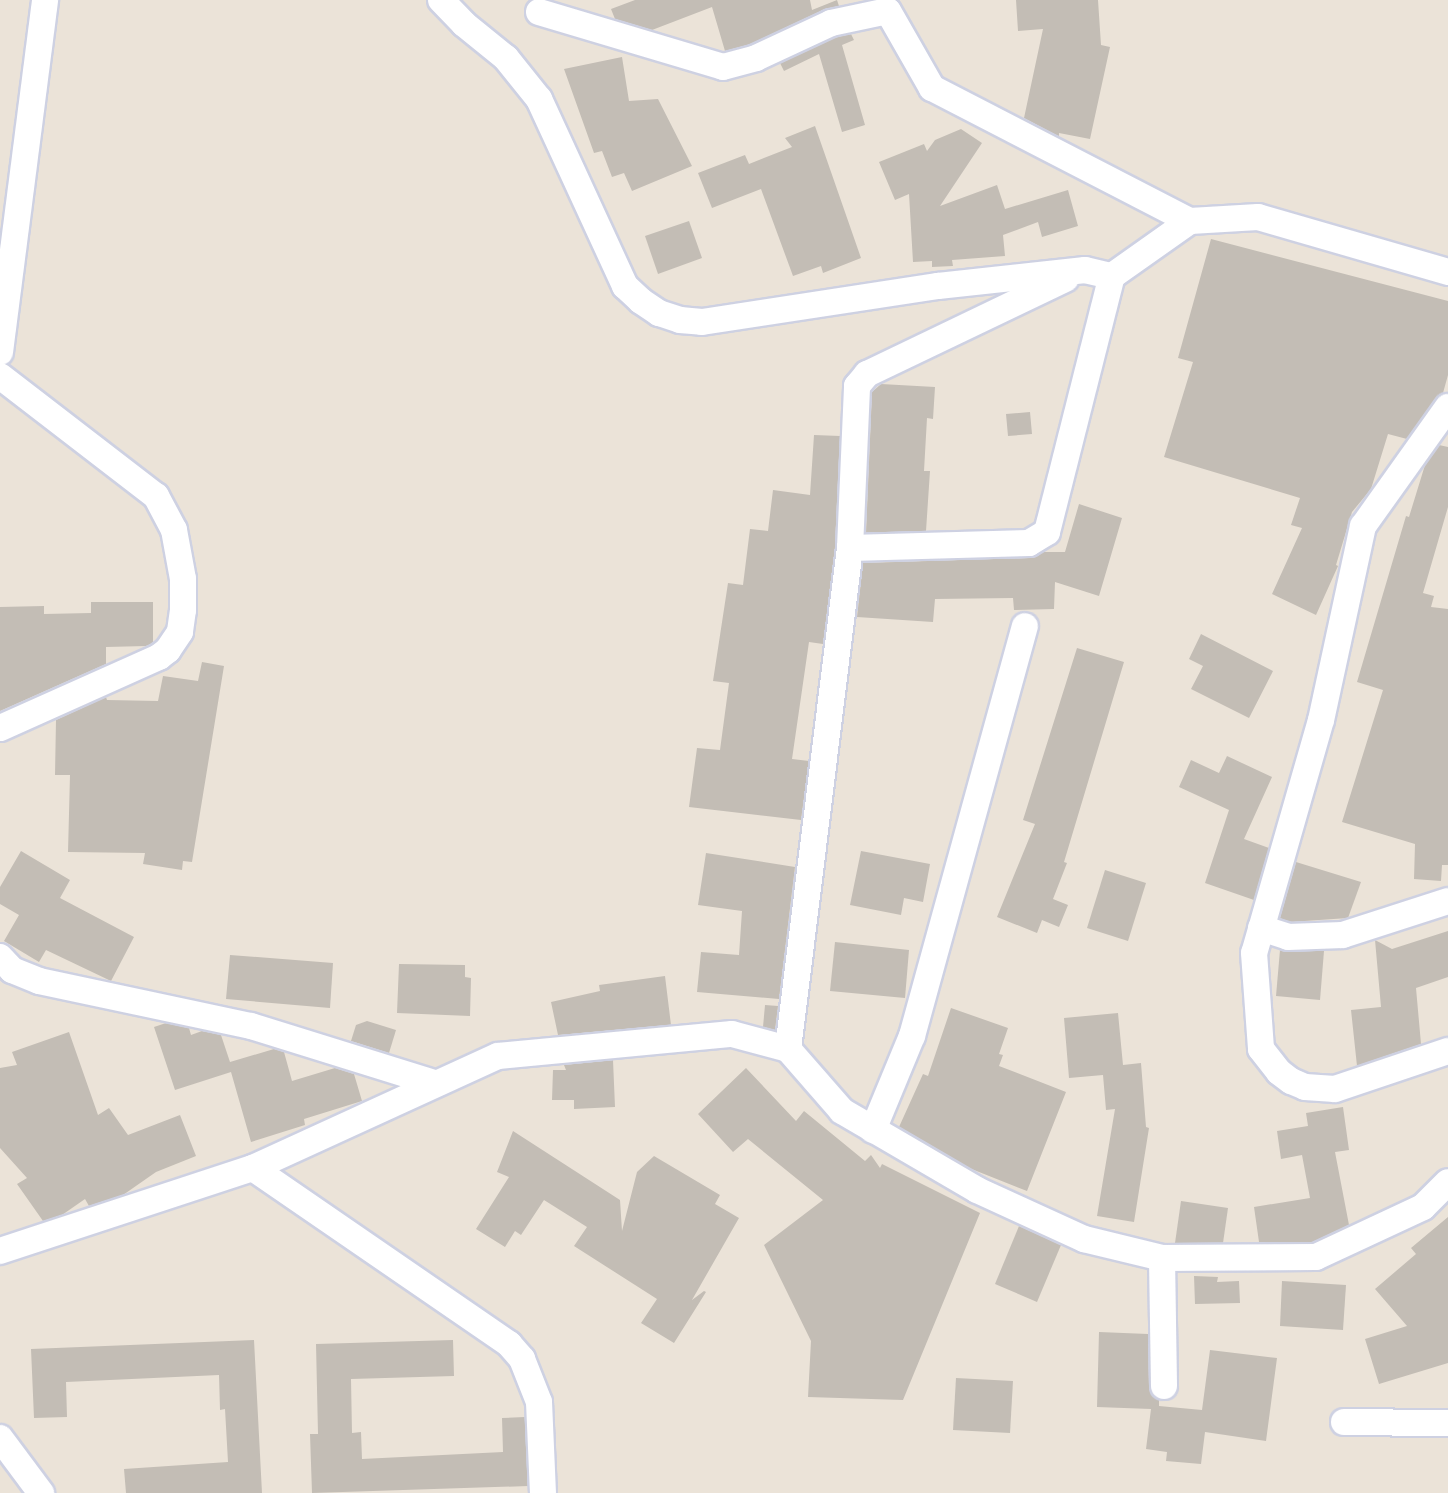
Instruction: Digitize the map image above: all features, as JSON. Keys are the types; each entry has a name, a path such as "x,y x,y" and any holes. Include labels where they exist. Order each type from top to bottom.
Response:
{"street":[{"path":"0,352 45,0"},
{"path":"441,0 464,24 506,58 539,99 625,286 640,301 659,313 680,320 702,322 938,286 1085,270 1112,276"},
{"path":"539,12 723,67 756,58 831,23 888,11 932,88 1190,221 1258,217 1448,272"},
{"path":"850,548 1029,543 1039,539 1047,532 1112,276 1190,221"},
{"path":"788,1049 850,548 857,386 867,374 1085,270"},
{"path":"0,376 156,496 174,530 183,579 180,632 168,650 159,657 0,729"},
{"path":"1448,407 1363,526 1321,720 1254,953 1261,1049 1279,1072 1291,1081 1312,1088 1335,1089 1448,1051"},
{"path":"873,1130 912,1036 1025,626"},
{"path":"1261,928 1288,937 1343,935 1448,902"},
{"path":"0,957 12,969 39,981 251,1026 434,1083"},
{"path":"0,1251 253,1168 434,1083 498,1056 732,1034 788,1049 842,1111 977,1190 1084,1239 1162,1258 1316,1257 1423,1207 1448,1182"},
{"path":"253,1168 508,1344 522,1359 539,1402 543,1493"},
{"path":"1162,1258 1164,1386"},
{"path":"1344,1422 1448,1423"},
{"path":"0,1438 41,1493"}],"building":[{"path":"635,0 810,0 812,10 837,0 839,6 825,9 751,44 725,51 712,7 652,30 615,19 611,9"},
{"path":"1016,0 1098,0 1101,45 1110,47 1090,139 1059,133 1059,136 1024,118 1043,29 1018,31"},
{"path":"851,34 854,40 842,45 865,125 842,132 819,54 784,71 780,63 836,37"},
{"path":"622,57 629,101 658,99 692,166 632,191 624,173 612,177 602,151 594,153 564,69"},
{"path":"815,126 861,258 823,273 821,266 793,276 761,189 712,208 698,173 745,155 749,164 792,147 785,138"},
{"path":"961,129 982,143 940,206 997,185 1005,209 1068,190 1078,226 1042,237 1038,222 1003,235 1005,256 952,260 953,266 932,267 932,261 913,262 909,194 895,200 879,162 924,144 927,151 935,140"},
{"path":"689,221 702,258 658,274 645,236"},
{"path":"1211,239 1448,301 1448,375 1443,393 1436,398 1407,439 1388,434 1371,489 1352,512 1336,565 1338,566 1316,615 1272,594 1302,528 1291,525 1300,498 1164,457 1193,362 1178,358"},
{"path":"881,384 935,387 933,419 927,418 924,471 930,471 926,531 866,533 872,392"},
{"path":"1030,412 1032,434 1008,436 1006,414"},
{"path":"814,435 840,436 835,547 823,644 809,642 792,759 809,761 801,820 689,807 697,748 720,750 729,683 713,681 728,583 743,585 750,529 768,531 773,490 810,495"},
{"path":"1439,445 1448,447 1448,507 1423,593 1434,596 1431,607 1448,609 1448,865 1442,865 1441,881 1414,879 1415,844 1342,822 1383,690 1357,682 1406,516 1409,517 1425,465"},
{"path":"1079,504 1122,518 1099,596 1055,582 1054,609 1014,610 1013,598 935,599 933,622 857,617 863,563 1029,558 1043,552 1065,552"},
{"path":"91,602 153,602 153,643 146,646 106,647 106,664 0,711 0,607 44,606 44,614 91,613"},
{"path":"1201,634 1273,671 1249,718 1191,689 1203,666 1189,659"},
{"path":"1077,648 1124,662 1064,862 1067,863 1053,899 1068,905 1059,927 1042,920 1037,933 997,917 1035,824 1023,820"},
{"path":"202,662 224,666 192,862 183,861 182,870 143,864 145,853 68,852 70,775 55,775 56,720 106,697 107,700 158,701 163,676 198,681"},
{"path":"1227,756 1272,777 1244,839 1269,848 1254,900 1205,883 1229,810 1179,787 1191,760 1219,773"},
{"path":"21,851 70,880 60,898 134,937 111,981 46,950 39,962 4,941 19,915 0,904 0,887"},
{"path":"861,851 930,864 923,902 904,898 901,915 850,905"},
{"path":"706,853 795,867 779,999 697,992 701,952 739,955 742,911 698,905"},
{"path":"1296,862 1361,882 1348,918 1290,922 1280,918"},
{"path":"1105,870 1146,883 1128,941 1087,928"},
{"path":"1448,931 1448,977 1416,988 1421,1044 1357,1066 1351,1010 1381,1007 1375,940 1392,949"},
{"path":"835,942 909,950 905,998 830,991"},
{"path":"1280,950 1324,951 1320,1000 1276,996"},
{"path":"230,955 333,963 330,1008 226,999"},
{"path":"399,964 465,965 465,977 471,978 470,1016 397,1013"},
{"path":"665,976 671,1025 558,1035 551,1002 600,991 599,985"},
{"path":"765,1005 778,1006 775,1030 763,1027"},
{"path":"951,1008 1008,1028 999,1054 1003,1055 999,1066 1066,1092 1027,1191 969,1168 899,1127 923,1074 928,1076"},
{"path":"1118,1013 1123,1065 1141,1063 1146,1127 1149,1128 1134,1222 1097,1216 1115,1109 1106,1110 1103,1075 1069,1078 1064,1018"},
{"path":"367,1021 396,1030 389,1053 351,1041 356,1025"},
{"path":"166,1023 189,1028 191,1035 202,1031 221,1035 230,1062 274,1049 284,1052 292,1081 335,1068 354,1074 362,1101 304,1119 305,1125 251,1142 231,1072 175,1090 154,1027"},
{"path":"69,1032 98,1115 109,1108 128,1135 180,1115 196,1156 156,1172 123,1195 89,1206 85,1199 62,1215 43,1221 17,1184 27,1178 0,1148 0,1068 17,1065 12,1052"},
{"path":"613,1060 615,1107 574,1109 574,1100 552,1100 553,1070 566,1070 564,1065"},
{"path":"746,1068 796,1121 804,1111 865,1161 871,1155 880,1168 882,1164 980,1213 903,1400 808,1397 811,1341 764,1245 823,1200 748,1139 733,1152 698,1114"},
{"path":"1343,1107 1349,1150 1335,1152 1349,1225 1313,1242 1259,1242 1254,1207 1310,1198 1302,1155 1281,1159 1277,1131 1308,1126 1306,1113"},
{"path":"513,1131 620,1200 622,1231 637,1172 654,1156 720,1195 715,1204 739,1218 692,1300 704,1291 706,1292 674,1343 641,1323 657,1299 574,1246 587,1227 544,1200 521,1235 515,1231 505,1247 476,1229 509,1177 497,1172"},
{"path":"1181,1201 1228,1208 1223,1243 1175,1243"},
{"path":"1448,1217 1448,1363 1379,1384 1365,1339 1407,1326 1375,1289 1416,1254 1411,1248"},
{"path":"1019,1226 1061,1245 1037,1302 995,1284"},
{"path":"1194,1276 1218,1277 1217,1282 1239,1281 1240,1303 1195,1304"},
{"path":"1282,1281 1346,1285 1343,1330 1280,1326"},
{"path":"1099,1332 1148,1334 1149,1386 1151,1394 1159,1400 1159,1406 1202,1410 1210,1350 1277,1358 1266,1441 1205,1432 1201,1464 1166,1461 1167,1452 1146,1449 1151,1409 1097,1407"},
{"path":"254,1340 262,1493 126,1493 124,1469 228,1462 225,1409 220,1410 219,1375 66,1382 67,1417 34,1418 31,1349"},
{"path":"453,1340 454,1376 351,1379 352,1433 361,1432 362,1459 503,1452 502,1418 525,1417 528,1486 312,1493 310,1434 318,1434 316,1344"},
{"path":"956,1378 1013,1381 1010,1433 953,1430"}]}
